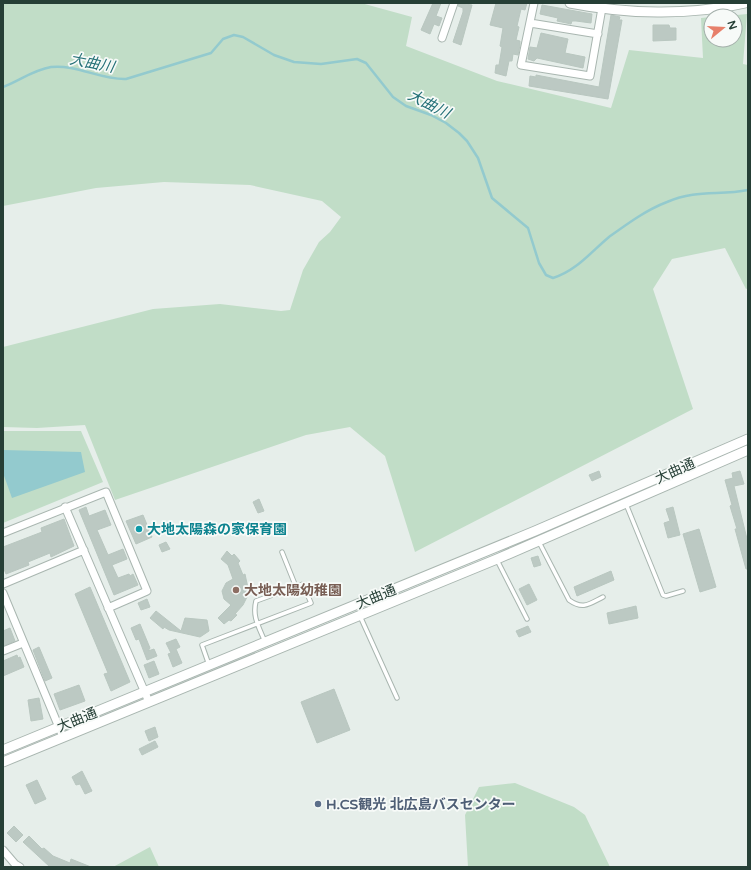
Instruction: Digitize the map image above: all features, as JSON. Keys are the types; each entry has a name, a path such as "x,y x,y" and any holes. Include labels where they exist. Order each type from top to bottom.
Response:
{"street":[{"path":"442,38 454,3"},
{"path":"534,3 521,66 590,76 602,8"},
{"path":"570,3 602,8 670,7 745,3"},
{"path":"530,22 598,34"},
{"name":"大曲通","path":"3,750 536,531 748,439"},
{"name":"大曲通","path":"3,762 497,559 748,450"},
{"path":"3,534 65,507 106,492 147,591 108,608"},
{"path":"65,507 149,702"},
{"path":"3,584 84,550"},
{"path":"3,593 62,738"},
{"path":"3,651 23,642"},
{"path":"3,850 20,867"}],"lane":[{"path":"626,504 663,595 666,596 683,590"},
{"path":"539,541 569,600 577,606 603,597"},
{"path":"282,552 296,587"},
{"path":"497,559 527,618"},
{"path":"210,666 202,645 258,624 311,603 303,584 256,602 253,612 258,624 265,642"},
{"path":"360,615 398,698"}],"green space":[{"path":"3,3 361,3 412,17 406,46 497,81 611,108 629,50 703,58 701,18 703,18 703,48 743,48 743,14 747,14 743,64 748,65 748,288 746,289 725,248 672,259 653,289 693,409 415,552 385,456 350,427 306,435 115,500 85,425 37,428 3,427 3,347 153,309 220,304 281,311 290,310 303,270 319,242 330,232 341,217 322,201 250,185 164,182 96,188 3,206"},
{"path":"3,431 81,431 103,482 3,523"},
{"path":"515,783 574,807 585,815 610,867 468,867 465,815 479,787"},
{"path":"150,847 159,867 113,867"}],"water":[{"path":"3,450 81,452 85,472 12,498 3,473"}],"building":[{"path":"433,3 441,3 436,16 442,18 439,26 434,24 430,34 421,30"},
{"path":"459,3 472,5 461,45 453,42 463,12 463,8 458,6"},
{"path":"496,3 527,3 525,10 521,9 517,26 519,27 516,40 520,41 518,55 513,54 512,61 509,61 506,76 495,73 496,65 499,65 503,28 490,25"},
{"path":"542,5 592,14 591,23 572,21 571,24 557,21 558,18 540,14"},
{"path":"611,15 620,17 619,20 622,20 608,99 529,86 530,76 536,77 536,75 599,87"},
{"path":"653,25 669,25 670,28 676,28 676,40 653,41"},
{"path":"541,33 568,39 565,53 585,57 583,68 537,58 534,61 528,59 530,47 537,48"},
{"path":"599,471 601,477 592,481 589,475"},
{"path":"740,471 744,484 734,486 748,543 748,569 746,569 735,529 737,529 730,506 732,505 725,480 733,478 732,473"},
{"path":"259,499 264,511 258,513 253,502"},
{"path":"86,507 89,516 105,510 111,525 97,530 108,555 123,549 127,559 112,565 118,578 133,574 138,585 114,595 79,510"},
{"path":"673,507 680,535 668,538 664,523 670,521 666,509"},
{"name":"大地太陽森の家保育園","path":"143,515 152,537 136,544 126,521"},
{"path":"64,519 74,546 51,557 50,553 28,562 29,565 6,574 3,567 3,547 42,532 41,528"},
{"path":"699,529 716,587 700,592 683,534"},
{"path":"166,542 170,549 162,552 159,545"},
{"path":"227,551 232,556 234,554 240,561 238,563 243,575 245,574 249,593 243,605 235,614 237,615 231,621 229,620 224,624 218,618 231,605 224,599 222,591 226,583 233,579 228,565 221,559"},
{"path":"538,556 541,565 534,567 531,558"},
{"path":"611,571 614,580 577,596 574,587"},
{"path":"529,584 537,600 527,605 519,589"},
{"path":"90,587 130,682 111,691 104,674 108,673 75,594"},
{"path":"147,599 150,607 141,610 138,603"},
{"path":"636,606 638,618 609,624 607,613"},
{"path":"156,611 181,631 185,618 207,620 209,631 200,637 169,630 164,627 163,629 150,618"},
{"path":"140,624 150,648 148,651 154,649 157,656 147,660 139,639 136,640 131,628"},
{"path":"528,626 531,632 519,637 516,631"},
{"path":"10,628 15,641 3,646 3,631"},
{"path":"176,639 180,647 176,649 182,663 173,667 168,654 171,653 166,643"},
{"path":"39,647 52,678 45,681 33,650"},
{"path":"17,655 18,658 20,657 24,667 3,676 3,661"},
{"path":"154,661 159,674 149,678 144,665"},
{"path":"79,685 85,701 60,710 54,694"},
{"path":"334,689 350,730 317,743 301,702"},
{"path":"39,698 43,719 31,721 28,700"},
{"path":"155,727 158,737 149,741 145,731"},
{"path":"155,741 158,747 142,755 139,749"},
{"path":"82,771 92,791 85,794 80,784 76,785 72,777"},
{"path":"37,780 46,799 35,804 26,785"},
{"path":"14,826 23,835 16,842 7,833"},
{"path":"29,836 42,849 44,848 53,856 70,863 71,859 91,867 50,867 23,842"}],"waterway":[{"name":"大曲川","path":"3,87 44,68 51,67 70,68 117,79 126,79 211,53 223,39 234,35 243,37 274,55 294,62 321,64 357,59 366,63 393,97 406,106 431,115 446,123 467,141 478,158 492,198 528,228 539,263 546,275 553,278 569,271 609,237 659,205 688,195 748,190"}],"place":[{"name":"大地太陽森の家保育園","path":"139,529"},
{"name":"大地太陽幼稚園","path":"236,590"},
{"name":"H.CS観光 北広島バスセンター","path":"318,804"}]}
